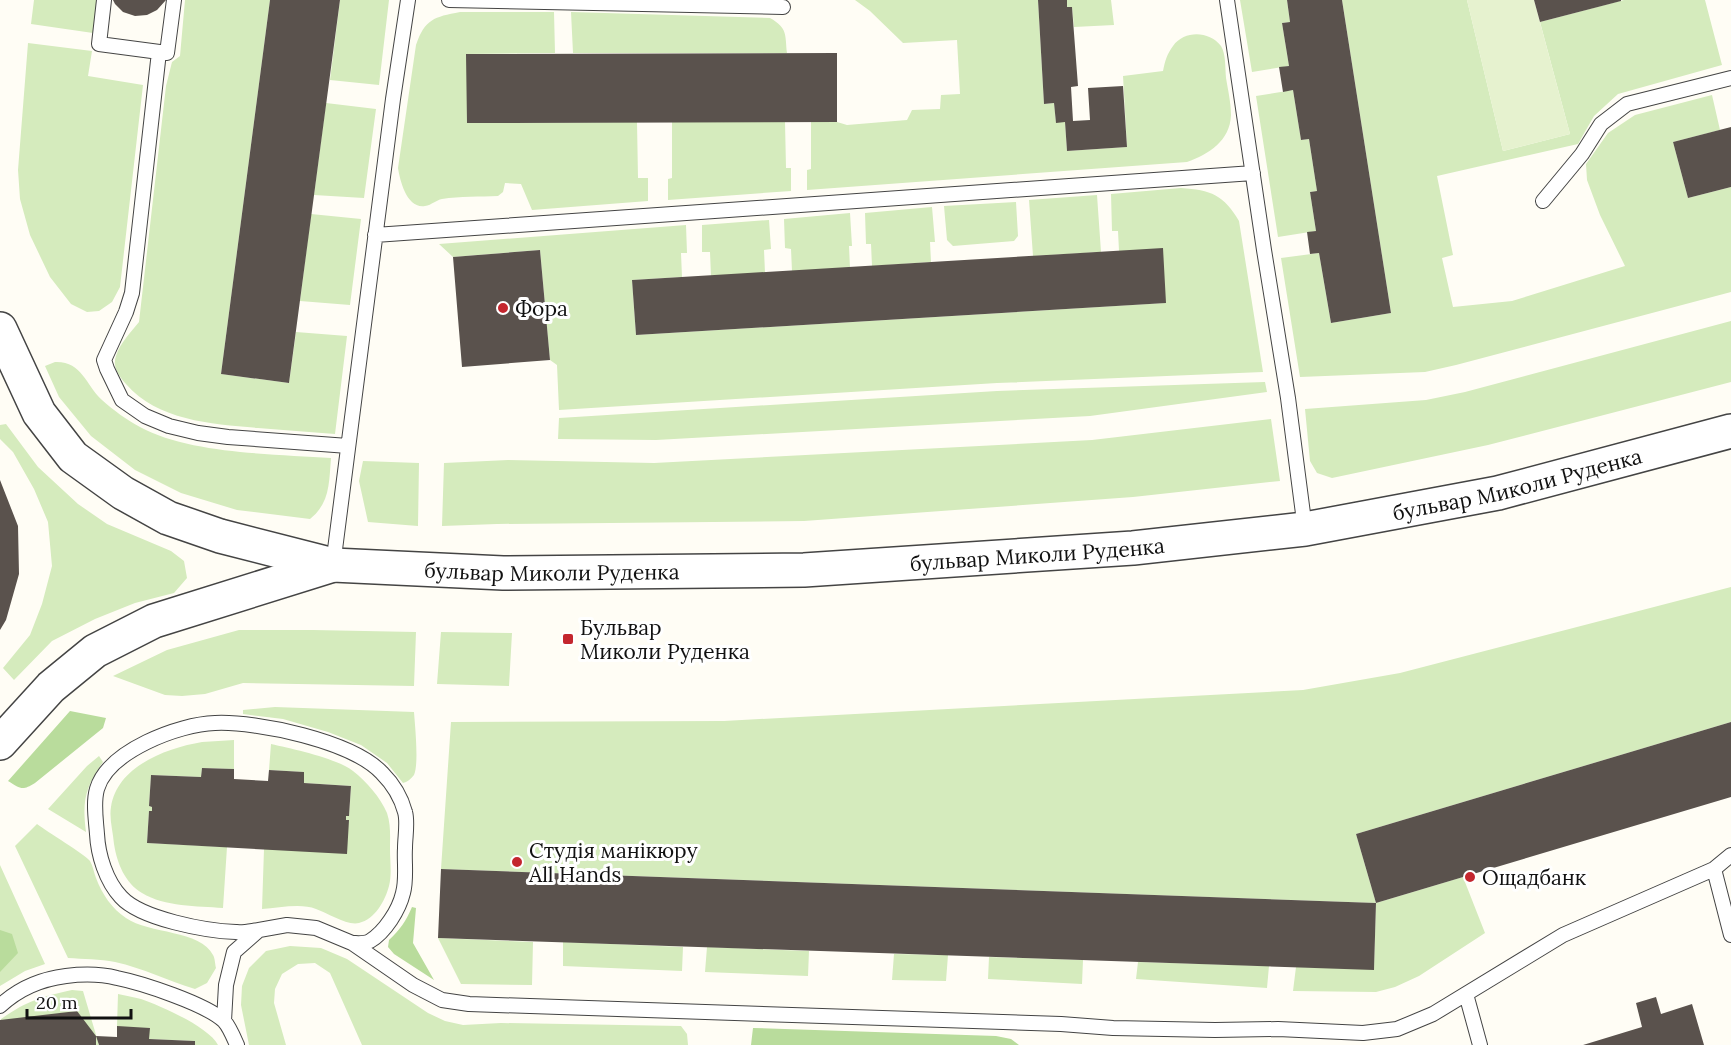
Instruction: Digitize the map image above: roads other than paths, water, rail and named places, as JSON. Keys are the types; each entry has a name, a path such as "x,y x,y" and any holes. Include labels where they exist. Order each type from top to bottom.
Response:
{"street":[{"name":"бульвар Миколи Руденка","path":"0,329 39,413 73,457 114,487 168,518 220,536 333,565 503,573 804,570 1133,548 1305,529 1498,493 1731,431"},
{"name":"бульвар Миколи Руденка","path":"0,743 51,687 95,651 154,621 333,565"}],"lane":[{"path":"104,0 99,44 167,53 174,0"},
{"path":"333,565 375,234 408,0"},
{"path":"449,0 783,7"},
{"path":"1227,0 1288,398 1305,529"},
{"path":"159,52 132,293 104,360 112,380 122,400 145,416 169,426 228,437 348,446"},
{"path":"1543,201 1582,154 1601,124 1627,104 1731,78"},
{"path":"375,234 1252,173"},
{"path":"352,944 368,942 382,931 397,909 404,892 406,813 395,790 380,771 356,755 325,742 281,729 244,723 213,723 185,728 159,737 130,751 104,774 97,789 95,813 98,849 112,885 131,906 170,921 238,933 287,925 316,927 352,944 442,1000 469,1004 1061,1024 1113,1028 1278,1029 1363,1033 1397,1029 1433,1014 1563,935 1714,869 1731,855"},
{"path":"1714,869 1731,935"},
{"path":"224,1021 226,985 234,952 259,930"},
{"path":"0,1006 28,986 65,976 116,977 201,1007 224,1021 237,1045"},
{"path":"1466,993 1480,1045"}],"place":[{"name":"Фора","path":"503,308"},
{"name":"Бульвар Миколи Руденка","path":"568,639"},
{"name":"Студія манікюру All Hands","path":"517,862"},
{"name":"Ощадбанк","path":"1470,877"}]}
